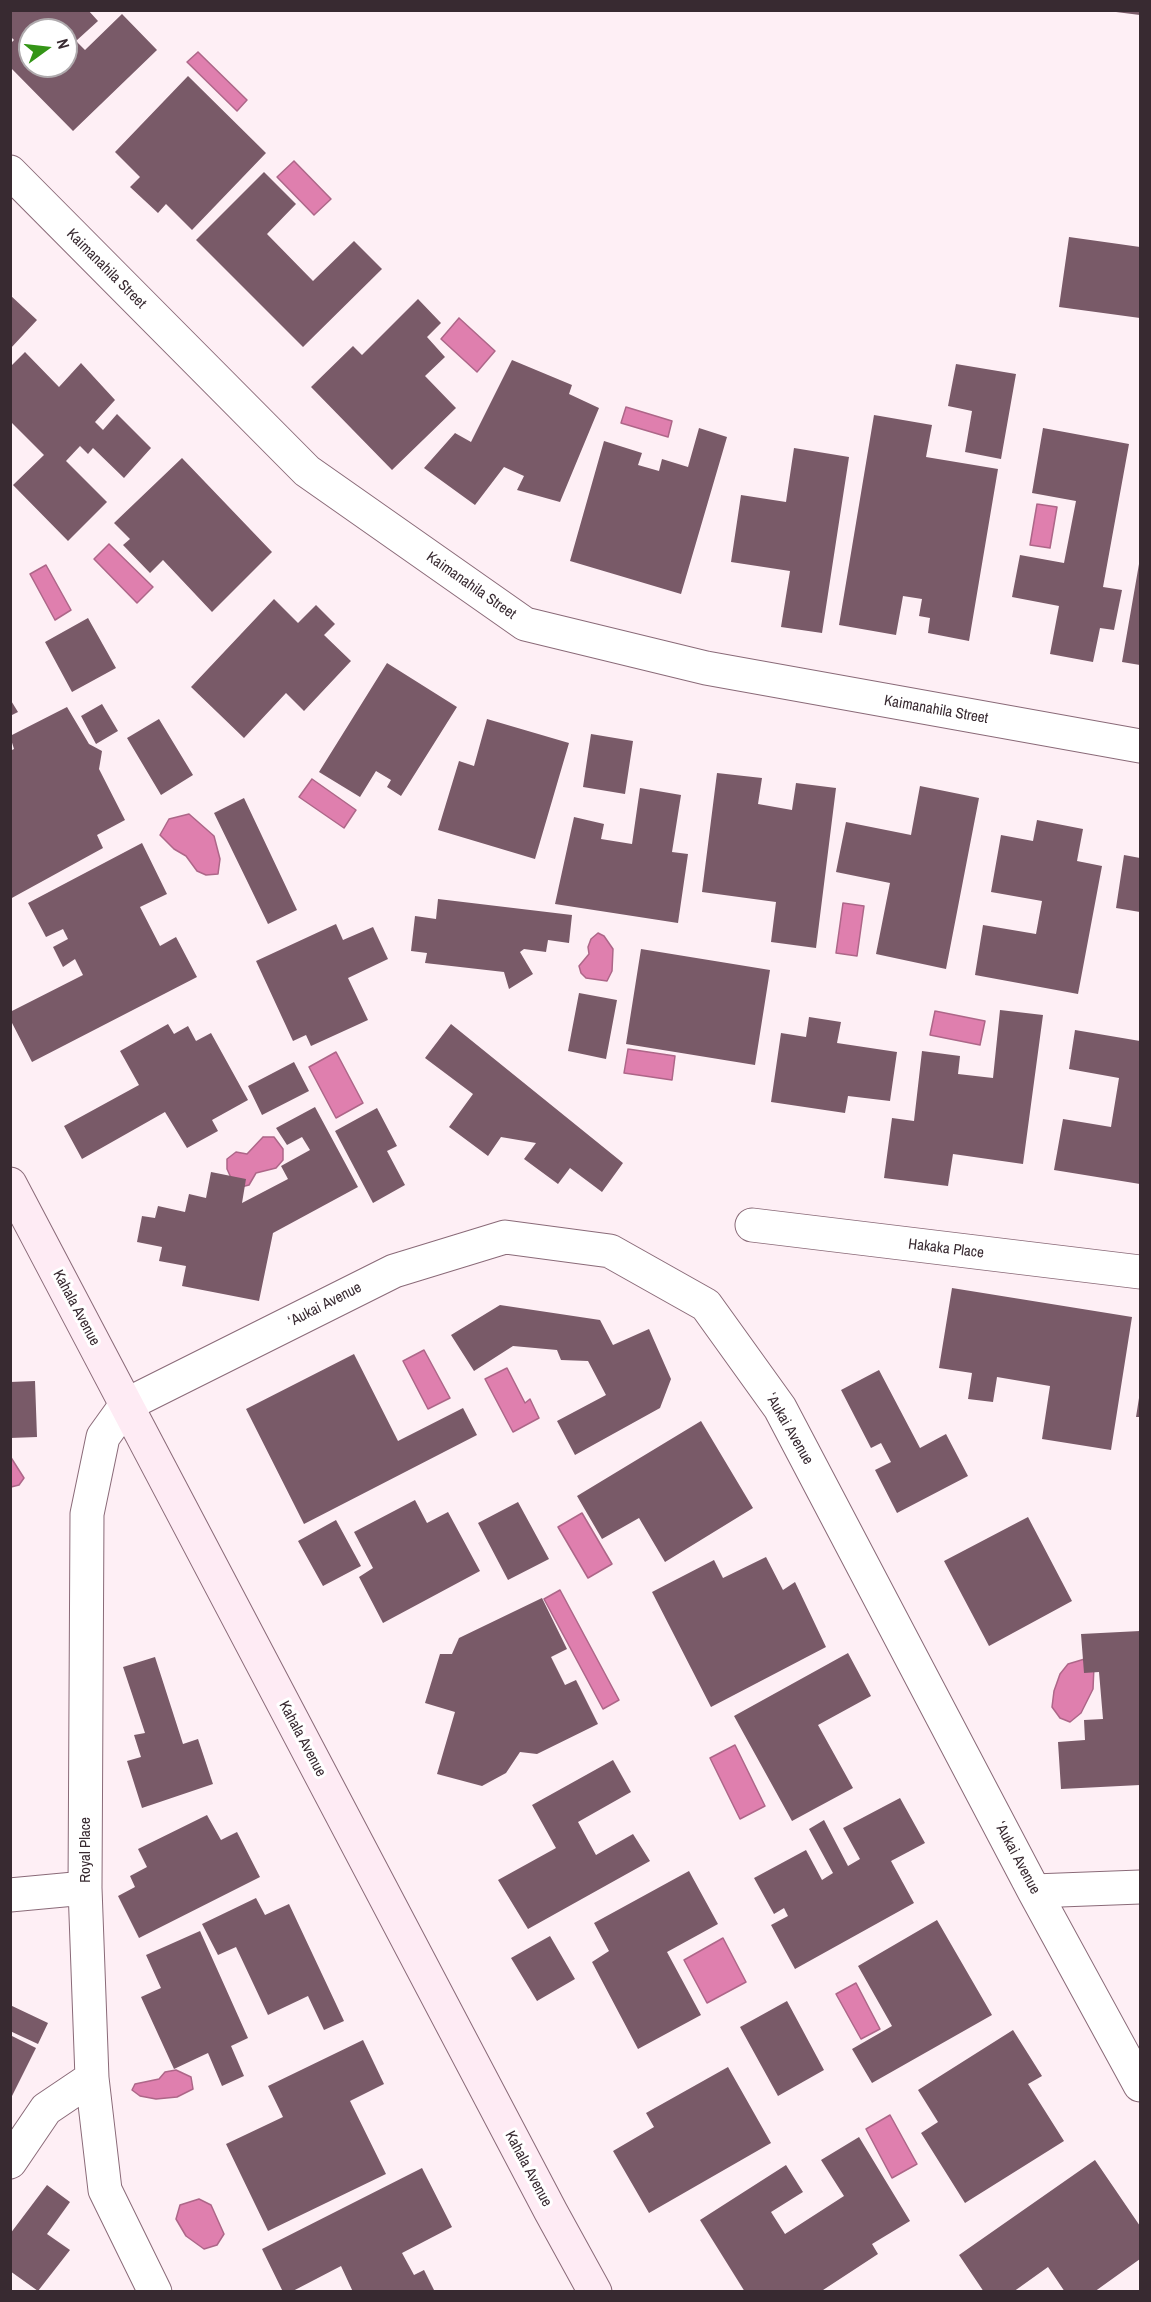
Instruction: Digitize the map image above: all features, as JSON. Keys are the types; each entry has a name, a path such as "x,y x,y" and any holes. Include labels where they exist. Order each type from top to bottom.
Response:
{"street":[{"name":"Kaimanahila Street","path":"10,172 307,471 525,624 706,668 1140,747"},
{"name":"Kahala Avenue","path":"10,1184 551,2212 596,2292"},
{"name":"Hakaka Place","path":"752,1225 1140,1272"},
{"name":"ʻAukai Avenue","path":"126,1405 394,1271 505,1237 610,1251 706,1305 780,1408 1034,1891 1140,2085"},
{"name":"Royal Place","path":"126,1405 103,1437 87,1514 86,1888 92,2078 105,2190 155,2292"},
{"path":"1034,1891 1140,1887"},
{"path":"10,1895 86,1888"},
{"path":"10,2162 46,2109 92,2078"}],"shaded area":[{"path":"198,52 247,100 237,111 187,62"},
{"path":"294,161 331,199 314,215 277,177"},
{"path":"459,318 495,351 477,372 441,339"},
{"path":"626,407 672,421 668,437 621,423"},
{"path":"1037,504 1057,507 1050,548 1030,545"},
{"path":"109,544 153,587 137,603 94,559"},
{"path":"46,565 71,610 55,620 30,574"},
{"path":"312,779 356,810 344,828 299,797"},
{"path":"189,814 214,836 220,859 218,874 206,875 197,871 186,856 174,849 160,835 169,819"},
{"path":"843,903 864,906 857,956 836,953"},
{"path":"598,933 604,936 613,949 612,971 607,981 586,978 579,966 589,954 588,947 591,939"},
{"path":"935,1011 985,1021 980,1045 930,1035"},
{"path":"628,1049 675,1056 672,1080 624,1073"},
{"path":"336,1052 363,1103 336,1118 309,1067"},
{"path":"263,1137 274,1137 283,1149 283,1160 276,1168 256,1173 249,1185 241,1187 232,1180 227,1169 227,1159 236,1152 247,1154"},
{"path":"424,1350 450,1398 428,1409 403,1361"},
{"path":"507,1368 525,1403 530,1399 539,1418 513,1432 485,1379"},
{"path":"10,1456 24,1478 19,1485 11,1487"},
{"path":"582,1513 612,1564 588,1578 558,1527"},
{"path":"560,1590 619,1700 603,1709 544,1599"},
{"path":"1088,1658 1094,1666 1093,1689 1081,1713 1070,1722 1060,1718 1052,1707 1054,1691 1060,1674 1068,1664"},
{"path":"735,1745 765,1806 740,1819 710,1758"},
{"path":"723,1938 746,1982 707,2003 684,1960"},
{"path":"856,1983 880,2029 861,2039 836,1994"},
{"path":"176,2070 191,2077 193,2089 177,2097 156,2099 140,2096 132,2090 135,2084 159,2079 165,2072"},
{"path":"890,2115 917,2164 892,2178 866,2129"},
{"path":"199,2199 211,2205 224,2234 217,2245 204,2249 186,2236 176,2219 180,2205"}],"building":[{"path":"10,10 88,10 98,21 78,39 78,18 18,18 18,75 10,67 10,44 14,40 10,36"},
{"path":"1116,10 1140,10 1140,15 1116,12"},
{"path":"122,14 157,50 73,131 21,78 78,78 78,43 85,50"},
{"path":"188,76 266,153 192,230 166,204 158,213 130,187 140,177 115,152"},
{"path":"264,172 296,204 267,234 313,281 354,241 382,269 303,347 196,240"},
{"path":"1069,237 1140,247 1140,318 1059,307"},
{"path":"10,295 37,320 10,349"},
{"path":"418,299 441,323 427,337 445,357 425,376 456,408 392,470 311,387 353,346 362,355"},
{"path":"25,352 59,387 81,363 115,400 95,422 103,430 117,414 151,448 124,478 93,448 88,454 80,446 66,461 107,502 68,541 13,485 44,455 10,421 10,367"},
{"path":"512,360 572,385 569,394 599,408 560,502 517,490 524,476 504,467 475,505 424,468 455,433 471,442"},
{"path":"956,364 1016,374 1001,459 965,452 972,411 948,406"},
{"path":"874,415 932,425 926,457 998,469 969,641 928,633 930,618 919,616 922,599 903,596 896,635 839,625"},
{"path":"699,428 727,437 681,594 570,561 604,441 642,453 638,465 659,471 662,459 688,467"},
{"path":"1043,428 1129,444 1103,587 1122,590 1114,630 1100,628 1093,662 1050,654 1059,606 1012,597 1020,555 1064,563 1076,501 1032,493"},
{"path":"794,448 849,457 822,633 781,627 790,571 731,562 741,495 786,502"},
{"path":"182,458 272,552 212,612 163,560 150,573 123,545 130,539 114,523"},
{"path":"1140,564 1140,665 1122,662"},
{"path":"274,599 298,623 316,605 335,624 324,635 351,661 304,711 286,693 244,738 191,687"},
{"path":"88,618 116,668 72,692 45,642"},
{"path":"387,663 457,707 401,796 387,787 391,780 376,771 360,797 319,772"},
{"path":"10,699 18,712 10,716"},
{"path":"102,704 118,731 96,744 81,716"},
{"path":"67,707 89,744 102,751 99,769 125,820 97,835 103,848 10,899 10,751 14,749 10,736"},
{"path":"159,719 193,775 161,795 127,738"},
{"path":"487,719 569,743 535,859 438,830 459,761 474,766"},
{"path":"591,734 633,741 625,794 583,787"},
{"path":"717,773 762,778 758,804 792,810 796,783 836,788 816,948 771,942 776,902 702,892"},
{"path":"920,786 979,798 946,969 876,954 890,883 836,872 846,822 911,835"},
{"path":"640,788 681,795 672,852 688,854 678,923 555,904 574,817 604,824 601,839 632,844"},
{"path":"244,798 297,910 268,924 214,813"},
{"path":"1037,820 1083,829 1077,861 1102,866 1078,994 975,975 983,925 1036,934 1042,901 991,892 1001,835 1033,841"},
{"path":"142,843 167,894 140,907 160,946 176,937 197,977 32,1062 10,1019 10,1012 83,975 75,959 63,967 53,947 68,939 63,929 46,937 28,903"},
{"path":"1124,855 1140,858 1140,912 1116,908"},
{"path":"438,899 572,915 569,943 548,940 546,952 524,949 520,952 533,974 509,989 504,972 425,963 427,953 411,951 415,916 436,919"},
{"path":"336,924 343,940 373,927 388,959 348,978 368,1020 311,1046 306,1035 293,1041 256,961"},
{"path":"641,949 770,970 755,1065 626,1044"},
{"path":"579,993 617,1000 606,1059 568,1051"},
{"path":"1000,1010 1043,1015 1023,1164 953,1154 948,1186 884,1178 892,1118 914,1121 922,1051 960,1056 958,1074 993,1078"},
{"path":"809,1017 841,1022 837,1043 897,1052 890,1101 848,1096 845,1113 771,1102 781,1033 806,1037"},
{"path":"168,1024 174,1034 188,1026 196,1041 211,1033 248,1100 212,1120 218,1131 187,1148 165,1112 82,1159 64,1126 139,1085 120,1051"},
{"path":"451,1024 623,1163 602,1192 570,1168 558,1184 524,1159 536,1143 501,1137 488,1156 449,1127 473,1094 425,1058"},
{"path":"1075,1030 1140,1041 1140,1184 1054,1170 1063,1119 1111,1127 1119,1078 1069,1069"},
{"path":"294,1062 309,1091 262,1115 248,1086"},
{"path":"315,1107 358,1187 273,1233 259,1301 182,1286 186,1266 159,1261 162,1247 137,1242 142,1216 155,1218 158,1206 185,1212 189,1194 206,1198 211,1172 246,1179 242,1203 288,1179 281,1166 310,1150 302,1137 287,1145 276,1128"},
{"path":"377,1108 397,1146 387,1151 405,1185 373,1203 335,1131"},
{"path":"952,1288 1132,1317 1111,1450 1042,1439 1050,1386 997,1377 993,1402 968,1399 972,1373 939,1368"},
{"path":"500,1305 600,1320 613,1345 649,1329 671,1379 660,1408 575,1455 557,1421 606,1395 588,1361 561,1360 557,1350 513,1346 474,1371 451,1335"},
{"path":"354,1354 398,1441 463,1408 477,1435 304,1524 246,1409"},
{"path":"879,1370 920,1448 946,1434 968,1476 897,1513 875,1470 891,1462 881,1443 871,1448 841,1390"},
{"path":"35,1381 37,1437 10,1438 10,1382"},
{"path":"1139,1398 1140,1417 1136,1417"},
{"path":"701,1421 753,1508 665,1562 639,1518 602,1539 577,1496"},
{"path":"415,1500 427,1523 448,1512 480,1571 383,1623 359,1577 373,1568 354,1532"},
{"path":"518,1502 549,1559 508,1580 478,1523"},
{"path":"1028,1517 1072,1601 989,1646 944,1561"},
{"path":"336,1520 361,1566 323,1586 298,1541"},
{"path":"766,1557 783,1590 795,1582 826,1647 711,1707 652,1592 714,1560 723,1578"},
{"path":"542,1598 567,1649 551,1657 565,1685 576,1680 598,1724 537,1754 520,1752 506,1773 482,1786 437,1774 455,1712 425,1703 440,1654 452,1654 459,1638"},
{"path":"1140,1631 1140,1785 1061,1789 1058,1742 1085,1740 1084,1720 1103,1719 1099,1672 1084,1673 1081,1634"},
{"path":"848,1653 871,1696 818,1725 853,1788 792,1821 734,1716"},
{"path":"155,1657 183,1744 198,1739 213,1784 142,1808 127,1761 141,1757 134,1735 145,1733 123,1667"},
{"path":"613,1760 631,1792 578,1822 596,1855 633,1834 650,1861 528,1929 498,1880 556,1848 532,1805"},
{"path":"900,1798 925,1843 891,1861 914,1903 795,1969 771,1925 788,1916 784,1908 774,1914 754,1878 806,1850 822,1880 833,1873 809,1829 824,1820 848,1866 860,1859 843,1828"},
{"path":"207,1815 221,1840 237,1832 260,1877 139,1938 118,1896 135,1887 130,1876 147,1867 138,1849"},
{"path":"689,1871 718,1924 667,1952 701,2015 638,2049 592,1962 609,1951 594,1923"},
{"path":"256,1898 265,1915 289,1904 344,2021 324,2030 308,1996 268,2015 236,1947 218,1955 202,1924"},
{"path":"937,1920 992,2015 872,2083 852,2049 892,2026 858,1966"},
{"path":"200,1931 248,2038 231,2046 244,2076 222,2086 208,2053 174,2069 141,1997 161,1988 146,1955"},
{"path":"550,1936 575,1979 537,2001 511,1958"},
{"path":"787,2001 824,2070 778,2096 740,2027"},
{"path":"10,2005 48,2023 38,2044 10,2031"},
{"path":"1013,2030 1042,2076 1028,2084 1064,2141 965,2203 921,2133 938,2122 918,2090"},
{"path":"10,2035 36,2048 10,2100"},
{"path":"363,2040 384,2084 350,2101 386,2174 268,2231 226,2144 283,2117 268,2086"},
{"path":"728,2067 771,2143 649,2213 613,2151 654,2127 646,2113"},
{"path":"859,2137 910,2221 872,2244 878,2254 820,2292 745,2292 700,2220 786,2165 803,2192 771,2212 785,2234 844,2196 821,2160"},
{"path":"1095,2160 1140,2226 1140,2259 1094,2292 1065,2292 1048,2267 1013,2292 984,2292 959,2255"},
{"path":"422,2168 452,2227 402,2253 414,2275 424,2270 435,2292 353,2292 341,2266 291,2292 283,2292 262,2249"},
{"path":"47,2185 70,2202 47,2234 70,2250 38,2291 10,2271 10,2234"}]}
